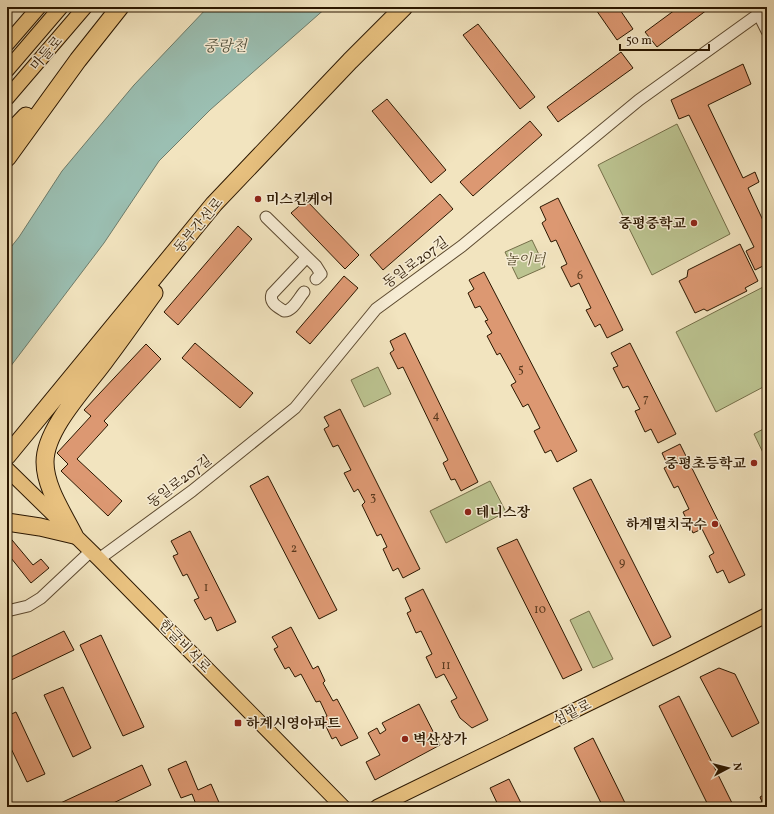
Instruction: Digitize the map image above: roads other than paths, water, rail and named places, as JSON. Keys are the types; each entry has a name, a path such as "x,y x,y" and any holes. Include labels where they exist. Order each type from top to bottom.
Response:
{"highway":[{"path":"7,158 78,60 120,7"},
{"name":"동부간선로","path":"7,456 214,204 350,61 404,7"},
{"path":"7,136 78,60"},
{"path":"74,535 48,482 45,462 48,442 64,415 190,246 214,204"},
{"path":"7,522 40,526 74,535"}],"main road":[{"path":"7,44 39,7"},
{"name":"마들로","path":"7,70 61,7"},
{"name":"마들로","path":"7,98 86,7"},
{"name":"한글비석로","path":"7,469 95,555 343,807"},
{"name":"섬밭로","path":"377,807 671,664 767,615"}],"street":[{"path":"763,11 767,31"},
{"name":"동일로207길","path":"7,611 28,606 41,598 95,555 192,491 295,408 376,309 462,246 639,100 763,11"},
{"path":"266,217 306,258 316,266 320,272 316,278"},
{"path":"304,292 290,310 287,311 284,311 272,302 270,298 306,258"}],"water":[{"name":"중랑천","path":"208,7 327,7 210,110 159,161 104,243 7,371 7,252 19,237 62,171 134,85"}],"place":[{"name":"미스킨케어","path":"258,199"},
{"name":"중평중학교","path":"694,223"},
{"name":"중평초등학교","path":"754,463"},
{"name":"테니스장","path":"468,512"},
{"name":"하계멸치국수","path":"715,524"},
{"name":"하계시영아파트","path":"238,723"},
{"name":"벽산상가","path":"405,739"}],"park label":[{"name":"놀이터","path":"525,259"}]}
